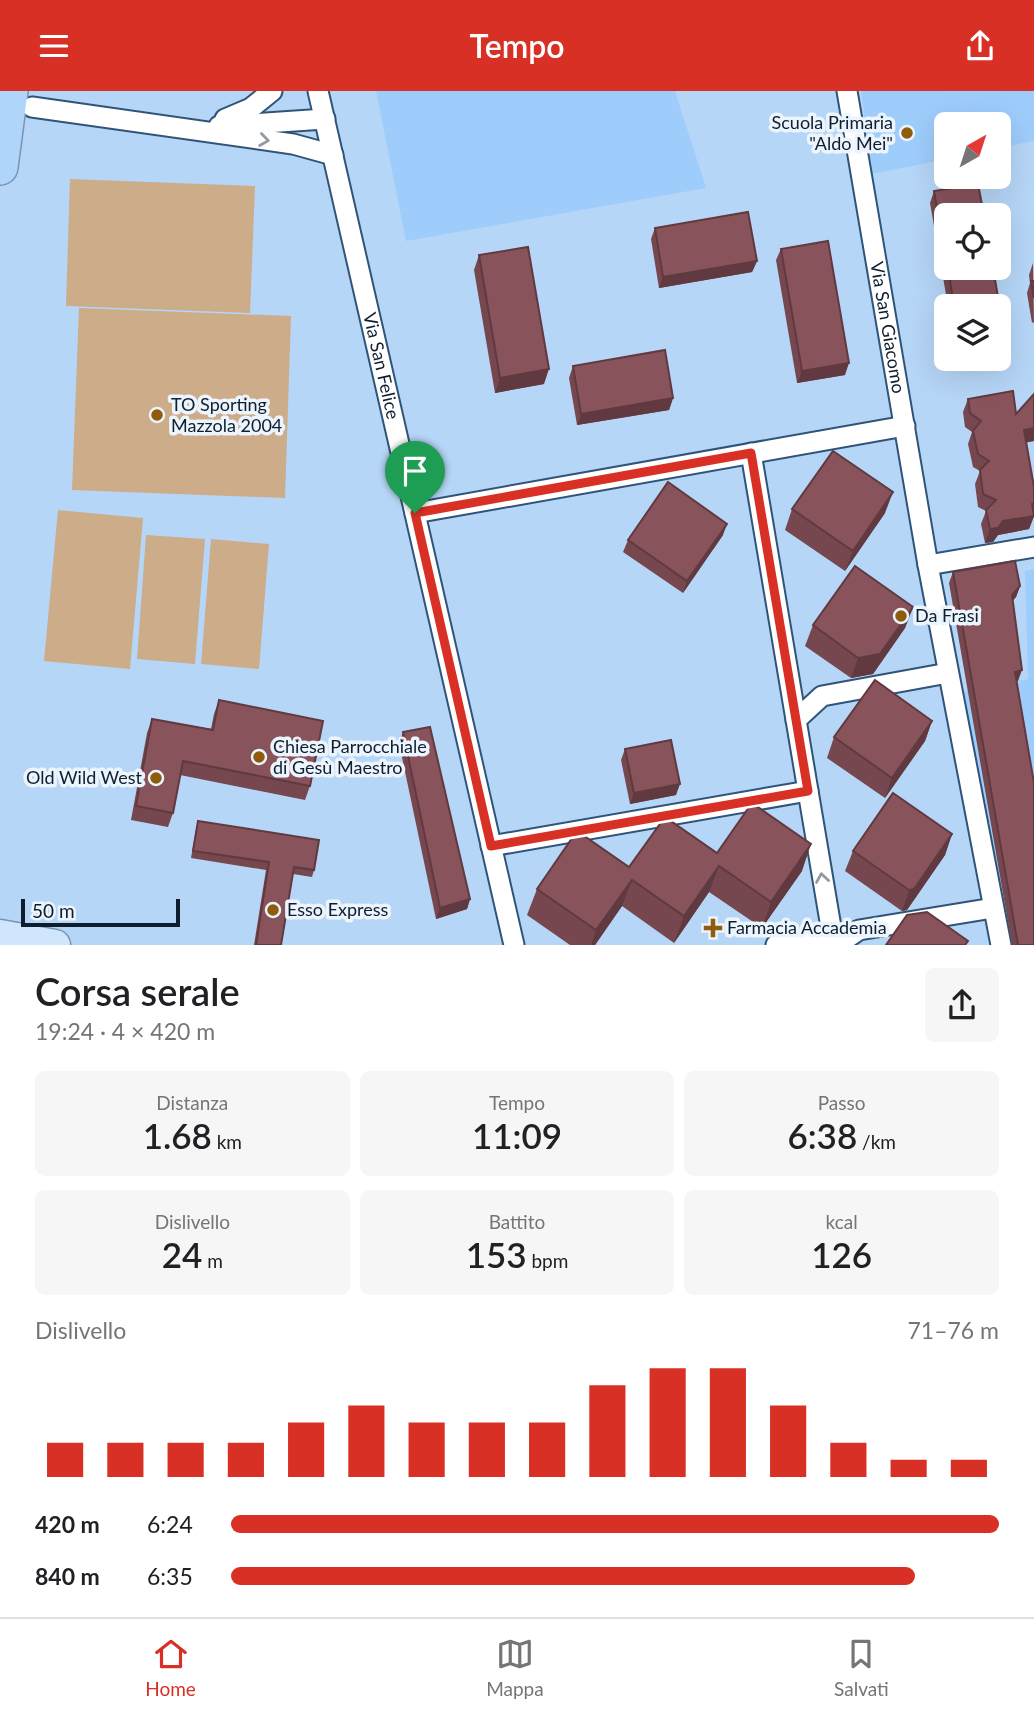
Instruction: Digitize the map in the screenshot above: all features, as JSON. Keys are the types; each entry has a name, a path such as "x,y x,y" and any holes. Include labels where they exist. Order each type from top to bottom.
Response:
{"highway":[{"path":"0,167 21,99"}],"main road":[{"path":"0,935 55,945"}],"street":[{"path":"197,129 251,108 272,91"},
{"name":"Via San Felice","path":"318,91 514,945"},
{"name":"Via San Giacomo","path":"847,91 928,565 1001,945"},
{"path":"21,99 293,144 333,155"},
{"path":"197,129 325,119"},
{"path":"415,513 905,426"},
{"path":"751,453 834,942"},
{"path":"928,565 1034,547"},
{"path":"796,720 822,696 948,673"},
{"path":"491,846 808,791"},
{"path":"776,945 834,942 859,930 993,908"}],"shaded area":[{"path":"376,91 675,91 706,188 406,241"},
{"name":"Scuola Primaria \"Aldo Mei\"","path":"861,91 1034,91 1034,141 1012,145 1012,112 934,112 934,162 872,174"},
{"path":"70,179 255,186 250,313 66,306"},
{"path":"79,308 291,316 285,498 72,490"},
{"path":"58,510 143,518 130,669 44,661"},
{"path":"146,535 205,539 195,664 137,659"},
{"path":"211,539 269,544 259,669 201,664"},
{"path":"1034,569 1034,945 994,945 954,693 1028,679 1025,571"}],"building":[{"path":"979,189 982,203 936,203 934,191"},
{"path":"748,212 757,261 663,277 655,228"},
{"path":"828,241 849,363 802,371 781,249"},
{"path":"528,247 549,369 500,378 479,255"},
{"path":"950,280 995,280 997,294 952,294"},
{"path":"665,350 673,398 581,414 573,366"},
{"path":"1013,391 1016,414 1034,394 1034,428 1024,430 1034,487 1034,516 1003,521 998,528 990,529 986,510 996,500 983,494 980,470 989,461 978,454 973,431 981,421 970,413 968,399"},
{"path":"833,451 893,492 853,551 792,509"},
{"path":"668,482 727,524 687,581 628,540"},
{"path":"1015,561 1020,586 1012,595 1022,670 1015,672 1034,783 1034,945 1018,945 953,572"},
{"path":"855,566 913,607 880,654 858,658 813,625"},
{"path":"875,680 932,721 892,778 834,737"},
{"path":"219,700 323,721 310,786 183,761 173,813 136,806 152,719 213,730"},
{"path":"430,727 470,899 440,908 403,732"},
{"path":"671,740 680,784 634,793 625,749"},
{"path":"893,793 952,834 914,889 909,890 853,851"},
{"path":"752,803 811,844 771,902 719,866 684,916 632,880 596,930 537,889 577,831 629,867 665,817 717,853"},
{"path":"198,821 319,840 314,870 294,867 281,945 256,945 269,862 193,851"},
{"path":"927,912 968,941 965,945 886,945 907,915"}],"place":[{"name":"Scuola Primaria \"Aldo Mei\"","path":"907,133"},
{"name":"TO Sporting Mazzola 2004","path":"157,415"},
{"name":"Da Frasi","path":"901,616"},
{"name":"Chiesa Parrocchiale di Gesù Maestro","path":"259,757"},
{"name":"Old Wild West","path":"156,778"},
{"name":"Esso Express","path":"273,910"},
{"name":"Farmacia Accademia","path":"713,928"}],"route":[{"path":"751,453 808,791 680,811 491,846 415,513 751,453"}]}
